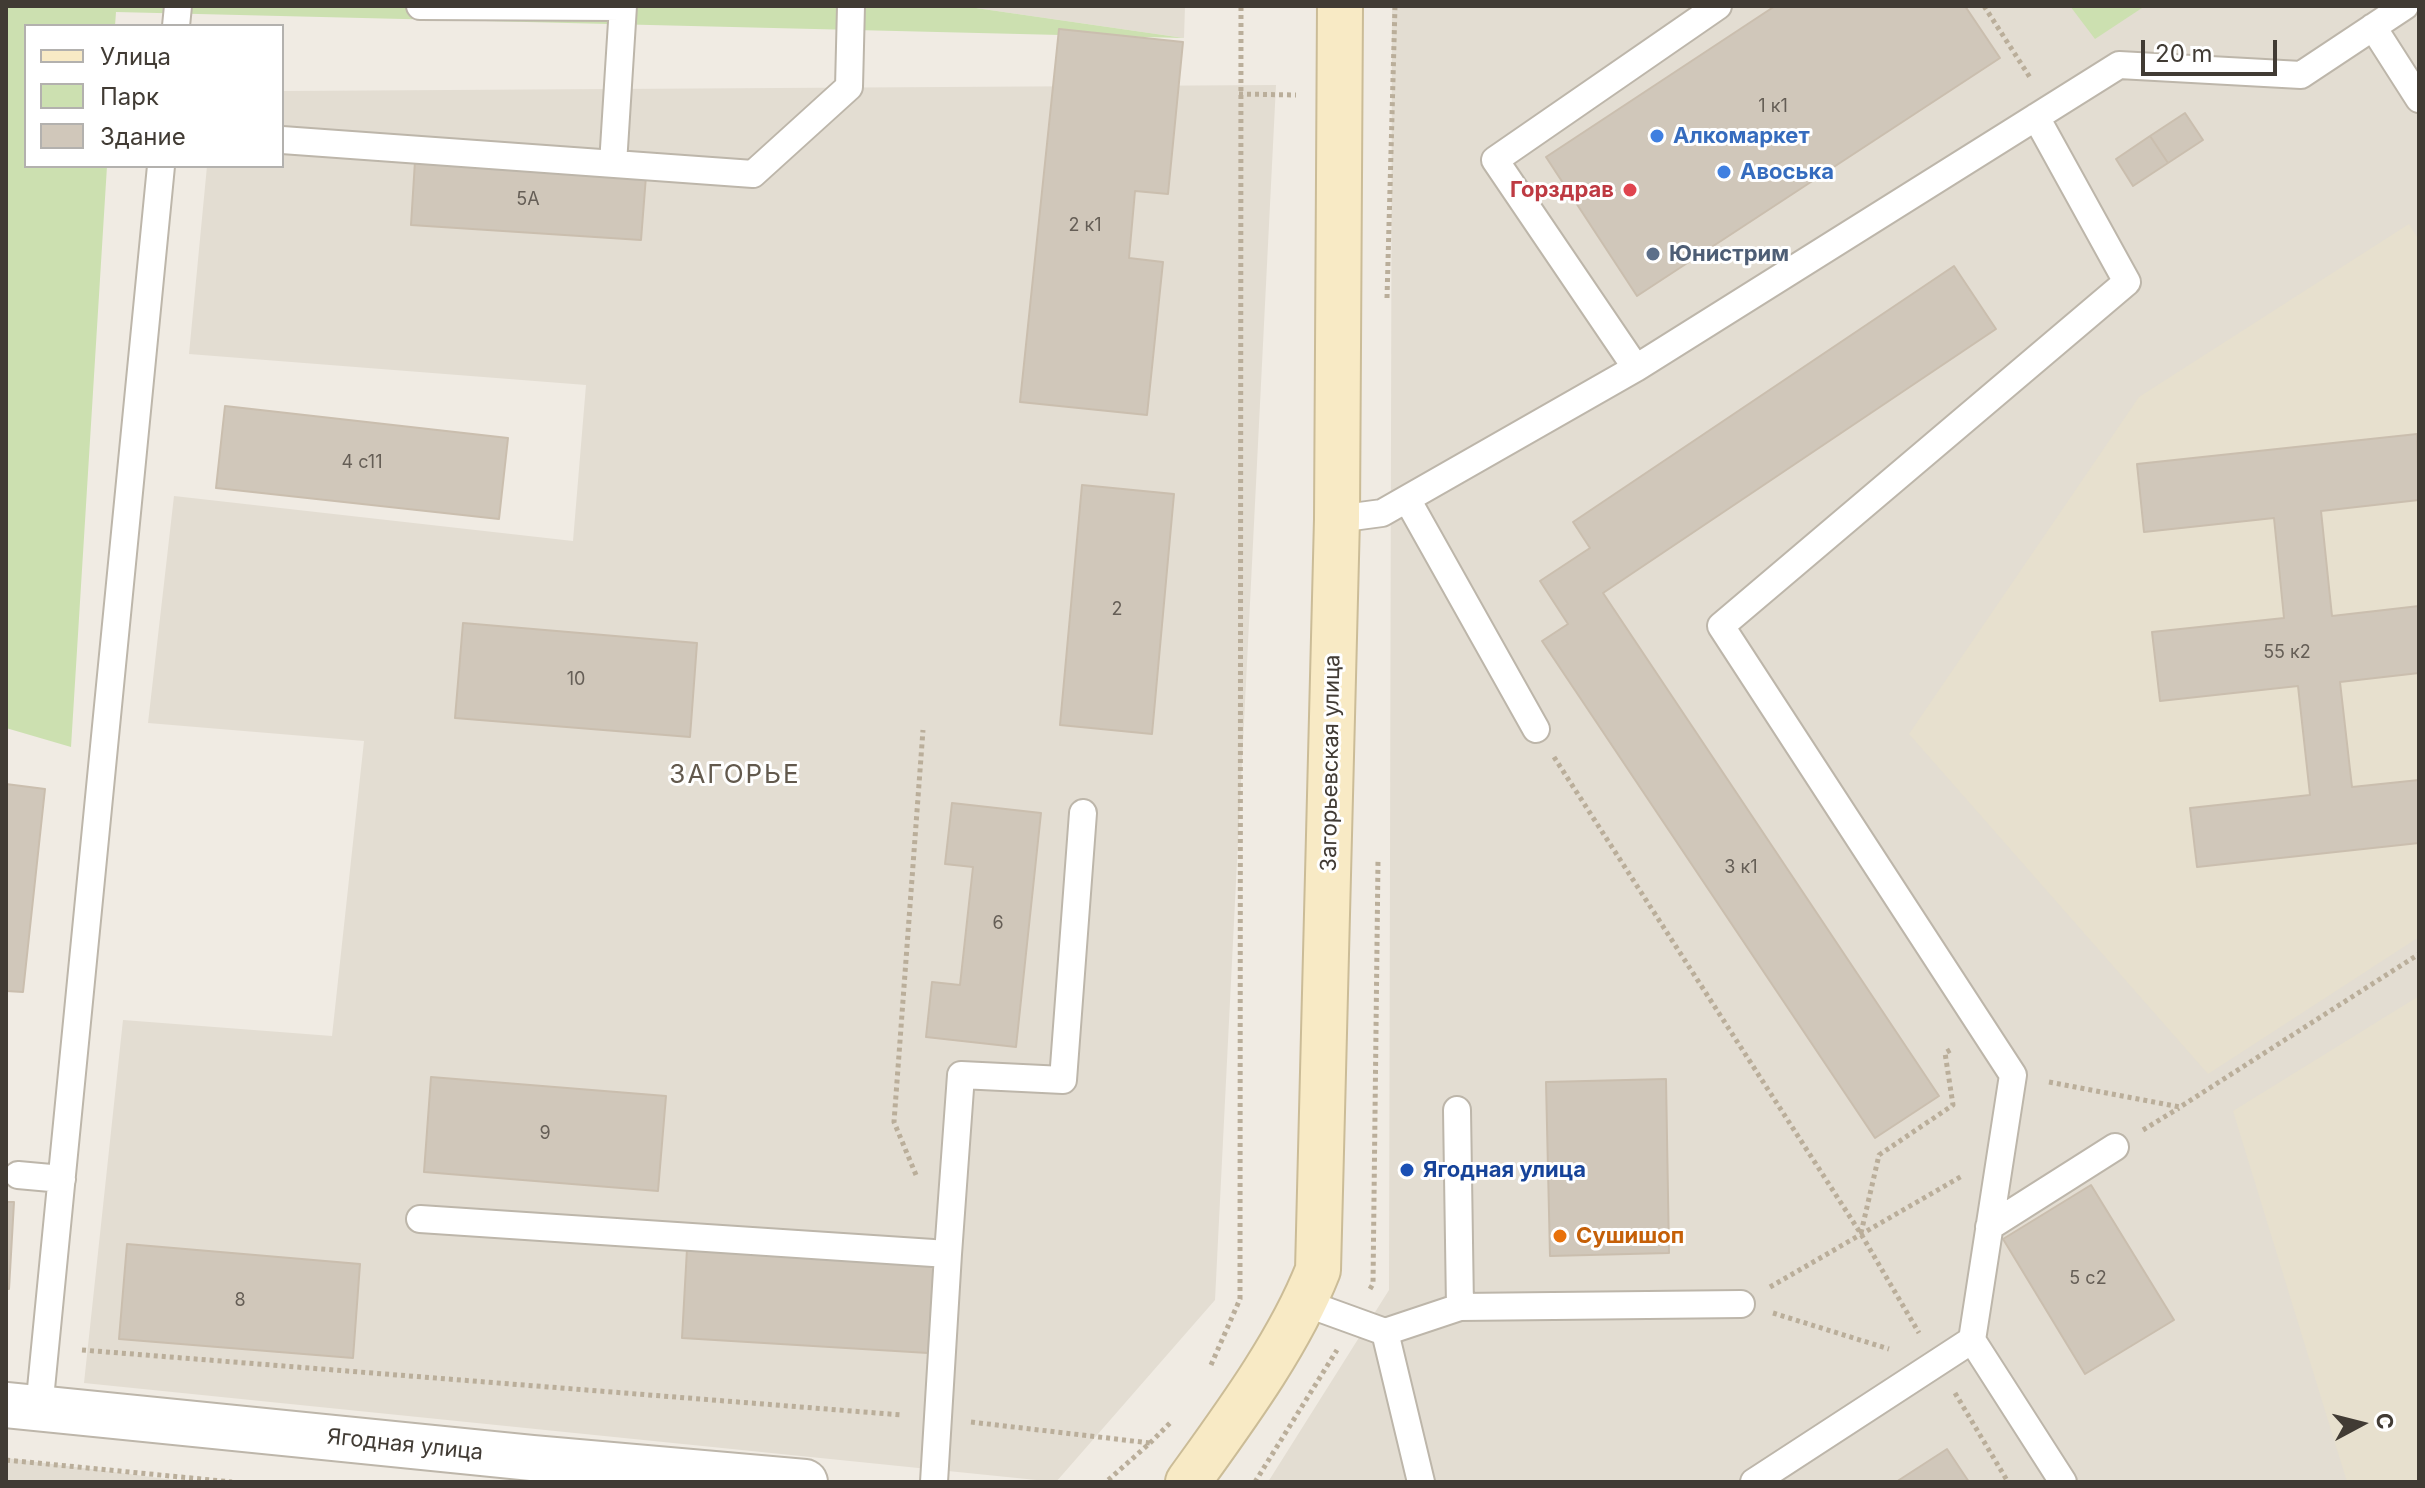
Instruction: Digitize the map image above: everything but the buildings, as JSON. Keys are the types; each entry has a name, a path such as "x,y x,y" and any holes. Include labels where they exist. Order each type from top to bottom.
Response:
{"street":[{"name":"Загорьевская улица","path":"1188,1482 1231,1422 1305,1303 1318,1270 1337,519 1340,6"},
{"name":"Ягодная улица","path":"22,1407 532,1470 805,1482"}],"lane":[{"path":"420,6 623,6 613,164"},
{"path":"284,140 753,174 849,87 851,6"},
{"path":"1636,368 1495,160 1718,6"},
{"path":"1337,519 1382,513 1636,368 2119,65 2301,75 2405,6"},
{"path":"2373,27 2419,99"},
{"path":"2043,113 2127,282 1721,626 2013,1075 1972,1340 2063,1482"},
{"path":"22,1407 46,1347 161,168"},
{"path":"1407,499 1536,729"},
{"path":"934,1482 961,1075 1063,1080 1083,813"},
{"path":"1457,1110 1460,1307"},
{"path":"1989,1227 2115,1147"},
{"path":"18,1175 62,1179"},
{"path":"420,1219 948,1254"},
{"path":"1305,1303 1385,1332 1460,1307 1741,1304"},
{"path":"1385,1332 1421,1482"},
{"path":"1754,1482 1972,1340"}],"path":[{"path":"1210,1367 1240,1299 1241,6"},
{"path":"1984,6 2043,113"},
{"path":"1536,729 1861,1234 2008,1482"},
{"path":"918,1180 894,1122 923,730"},
{"path":"2013,1075 2180,1107 2419,954"},
{"path":"1861,1234 1879,1155 1953,1105 1945,1053 1983,1029"},
{"path":"1741,1304 2001,1153"},
{"path":"1741,1304 1936,1363"},
{"path":"46,1347 940,1418 1150,1443"},
{"path":"1106,1482 1179,1414"},
{"path":"1255,1482 1275,1452"},
{"path":"6,1460 232,1482"}],"shaded area":[{"path":"962,6 1185,6 1184,38"},
{"path":"1392,6 2419,6 2419,1482 1268,1482 1389,1290"},
{"path":"1276,85 1215,1300 1056,1482 84,1383 123,1020 332,1036 364,741 148,723 174,496 573,541 586,385 189,354 207,168 284,168 284,91"},
{"path":"2409,224 2419,240 2419,937 2208,1074 1909,734 2139,397"},
{"path":"2419,996 2419,1482 2347,1482 2233,1111"},
{"path":"6,1458 190,1482 6,1482"}],"green space":[{"path":"6,6 962,6 1184,38 116,12 115,24 24,24 24,168 107,168 71,747 6,728"},
{"path":"2070,6 2145,6 2095,39"}],"place":[{"name":"Алкомаркет","path":"1657,136"},
{"name":"Авоська","path":"1724,172"},
{"name":"Горздрав","path":"1630,190"},
{"name":"Юнистрим","path":"1653,254"},
{"name":"Ягодная улица","path":"1407,1170"},
{"name":"Сушишоп","path":"1560,1236"}],"district":[{"name":"ЗАГОРЬЕ","path":"735,775"}]}
